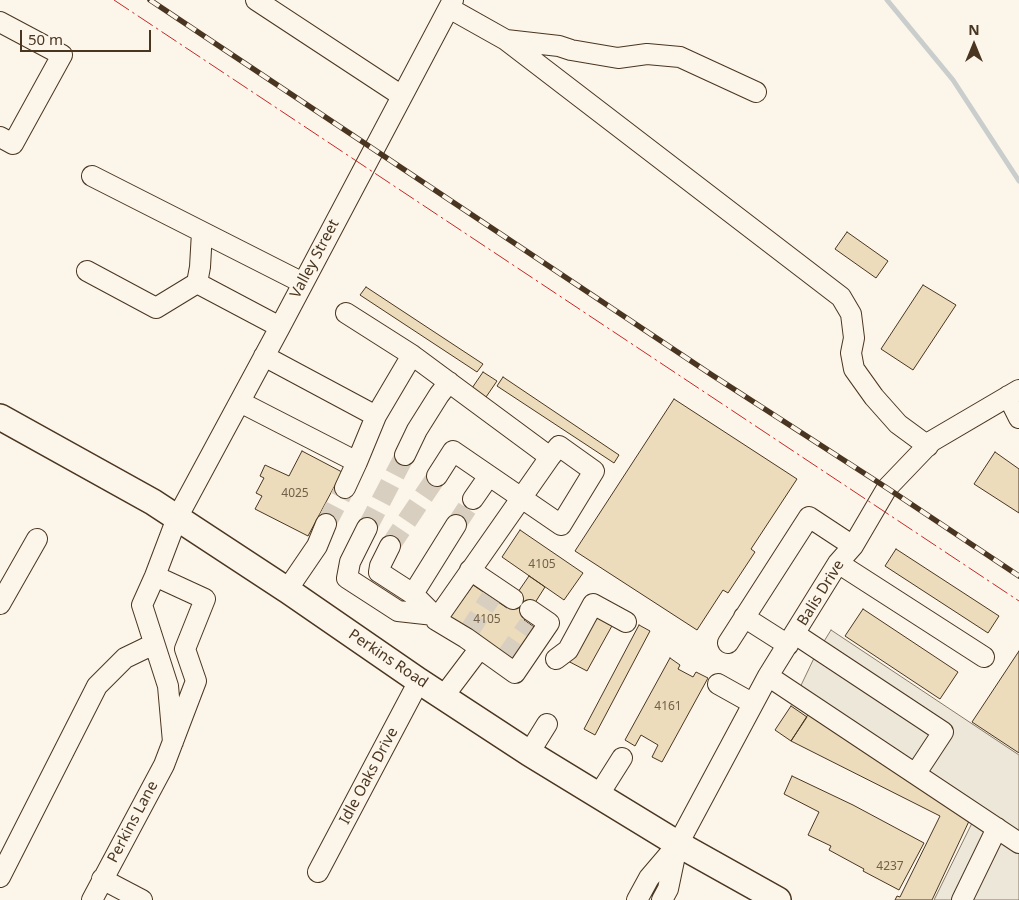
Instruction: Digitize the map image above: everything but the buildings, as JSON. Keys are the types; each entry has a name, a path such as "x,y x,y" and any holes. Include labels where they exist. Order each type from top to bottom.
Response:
{"main road":[{"name":"Perkins Road","path":"0,417 84,463 177,518 287,590 528,754 678,844 778,900"}],"street":[{"path":"256,0 402,96"},
{"path":"451,4 506,40 841,297 851,314 854,338 851,353 854,369 874,397 898,424 928,446"},
{"name":"Valley Street","path":"174,742 168,686 142,605 177,518 451,4"},
{"path":"0,22 62,55 13,144 0,137"},
{"path":"506,40 559,46 571,50 618,58 647,54 680,57 756,92"},
{"path":"92,176 303,282"},
{"path":"87,271 156,308 197,282 202,232"},
{"path":"197,282 280,327"},
{"path":"346,313 412,355 550,456"},
{"path":"345,488 376,416 412,355"},
{"path":"264,356 376,416"},
{"path":"405,455 417,430 449,382"},
{"path":"1013,393 1019,418"},
{"name":"Balis Drive","path":"678,844 768,676 887,488 932,441 1013,393"},
{"path":"240,402 357,462"},
{"path":"435,618 470,570 520,498 550,456 559,446 594,471 561,525 520,498 453,451 437,476"},
{"path":"473,499 489,476"},
{"path":"728,643 810,517 852,546"},
{"path":"287,590 317,546 326,524"},
{"path":"413,594 456,525"},
{"path":"367,528 350,562 347,578 398,611 435,618"},
{"path":"0,604 5,580 37,539"},
{"path":"390,546 379,572 413,594 435,618 503,661 515,673 549,623 532,616"},
{"path":"838,563 984,657"},
{"path":"470,570 501,595"},
{"name":"Perkins Lane","path":"92,900 164,765 196,680 185,650 205,599 155,576"},
{"path":"556,659 568,650 593,604 626,622"},
{"path":"744,618 791,640 943,732 916,773"},
{"path":"443,696 471,640"},
{"path":"0,878 97,686 125,658 154,644"},
{"path":"768,676 1019,843"},
{"name":"Idle Oaks Drive","path":"318,872 419,681"},
{"path":"718,684 752,704"},
{"path":"528,754 547,724"},
{"path":"598,796 622,758"},
{"path":"962,900 997,828"},
{"path":"637,900 649,878 678,844"},
{"path":"662,900 668,889 678,844"},
{"path":"102,879 142,900"}],"shaded area":[{"path":"831,630 1019,755 1019,900 934,900 974,819 794,700 815,656"}],"waterway":[{"path":"887,0 953,80 1019,181"}],"tunnel":[{"path":"367,528 405,455"},
{"path":"390,546 437,476"},
{"path":"326,524 345,488"},
{"path":"456,525 473,499"},
{"path":"468,633 491,597"},
{"path":"505,658 529,624"}],"railway":[{"path":"150,0 712,375 1019,576"}],"power":[{"path":"114,0 1019,601"}]}
